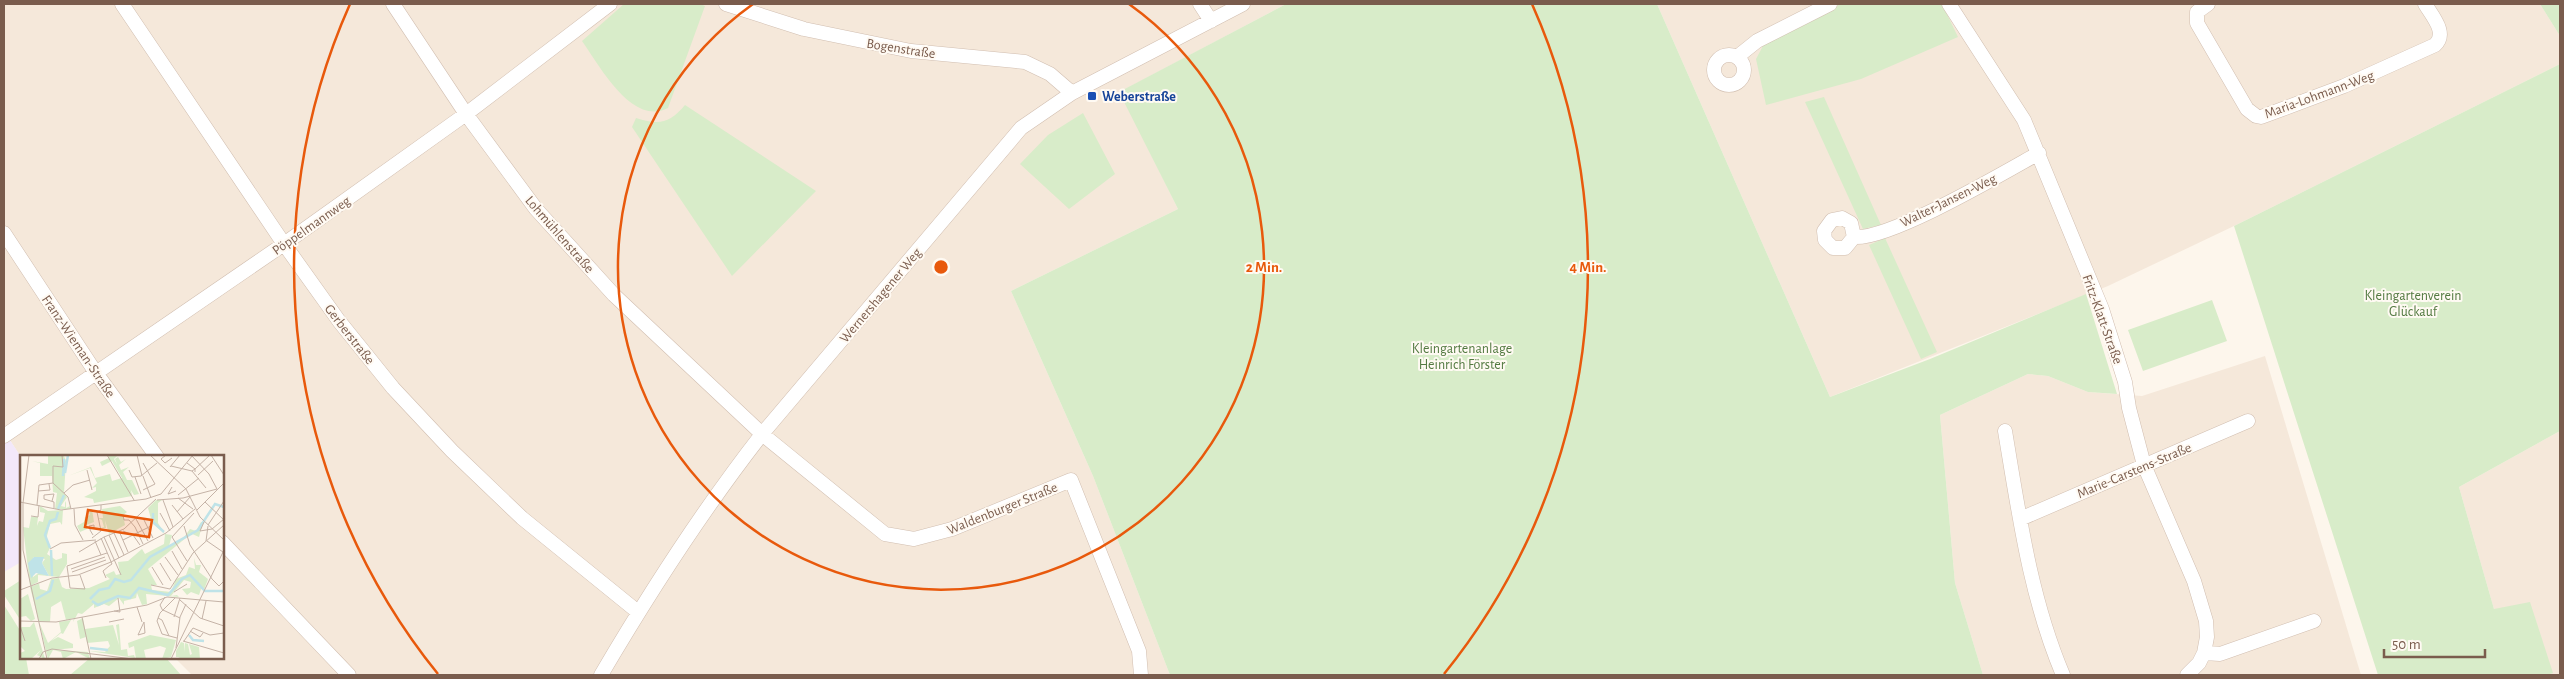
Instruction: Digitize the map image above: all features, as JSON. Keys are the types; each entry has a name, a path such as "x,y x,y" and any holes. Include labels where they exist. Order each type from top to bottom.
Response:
{"street":[{"name":"Gerberstraße","path":"122,4 284,244 339,321 381,373 452,451 522,518 638,612"},
{"name":"Lohmühlenstraße","path":"393,4 466,114 536,209 614,296 762,434"},
{"name":"Pöppelmannweg","path":"4,436 284,244 466,114 610,4"},
{"name":"Bogenstraße","path":"726,4 804,30 911,51 1025,62 1050,74 1072,93"},
{"path":"1200,4 1211,21"},
{"name":"Wernershagener Weg","path":"600,675 675,553 762,434 1021,128 1072,93 1243,4"},
{"path":"1737,57 1756,41 1830,4"},
{"name":"Fritz-Klatt-Straße","path":"1949,4 1960,24 2004,86 2039,153 2102,310 2125,382 2129,408 2144,465 2194,581 2206,621 2207,637 2204,653"},
{"name":"Maria-Lohmann-Weg","path":"2208,4 2197,12 2197,23 2246,109 2261,117 2344,86 2435,45 2439,41 2440,31 2425,4"},
{"name":"Walter-Jansen-Weg","path":"1854,237 1871,236 1922,214 2039,153"},
{"name":"Franz-Wieman-Straße","path":"4,233 96,373 155,455"},
{"name":"Marie-Carstens-Straße","path":"2020,519 2248,421"},
{"path":"2006,431 2020,519 2042,621 2063,675"},
{"name":"Waldenburger Straße","path":"762,434 885,534 914,539 958,526 1071,480 1139,651 1141,675"},
{"path":"224,544 349,675"},
{"path":"2187,675 2199,663 2204,653 2220,654 2314,621"}],"shaded area":[{"path":"4,4 1286,4 1120,92 1178,209 1011,291 1093,476 1170,675 192,675 176,659 224,659 224,455 20,455 4,431"},
{"path":"1657,4 2540,4 2560,36 2560,64 2234,226 2108,286 1830,397"},
{"path":"2265,356 2361,675 1983,675 1955,583 1940,415 2028,374 2048,376 2088,392 2142,396"},
{"path":"4,431 20,455 20,563 4,572"},
{"path":"2560,431 2560,675 2547,675 2552,673 2494,609 2459,487"}],"green space":[{"path":"624,4 700,4 705,6 668,108 655,112 642,109 629,101 607,78 582,41"},
{"name":"Kleingartenanlage Heinrich Förster","path":"1286,4 1657,4 1830,397 1930,359 2086,294 2117,394 2088,392 2048,376 2028,374 1940,415 1955,583 1983,675 1170,675 1093,476 1011,291 1178,209 1119,92"},
{"path":"1840,4 1942,4 1958,37 1861,79 1766,105 1756,59 1764,44 1827,13"},
{"path":"2540,4 2560,4 2560,36"},
{"name":"Kleingartenverein Glückauf","path":"2560,64 2560,431 2459,487 2494,609 2530,602 2553,673 2547,675 2378,675 2234,226"},
{"path":"1824,97 1881,225 1863,229 1805,102"},
{"path":"685,105 816,191 732,276 632,127 636,118 651,122 669,119"},
{"path":"1083,113 1115,174 1069,209 1020,164 1048,135"},
{"path":"1885,238 1937,352 1921,359 1869,245"},
{"path":"2212,300 2227,341 2143,371 2128,330"},
{"path":"20,581 20,619 4,595 4,591"},
{"path":"4,605 20,630 20,659 26,659 29,675 4,675"},
{"path":"89,659 167,659 181,675 70,675"}],"place":[{"name":"Weberstraße","path":"1092,96"}]}
